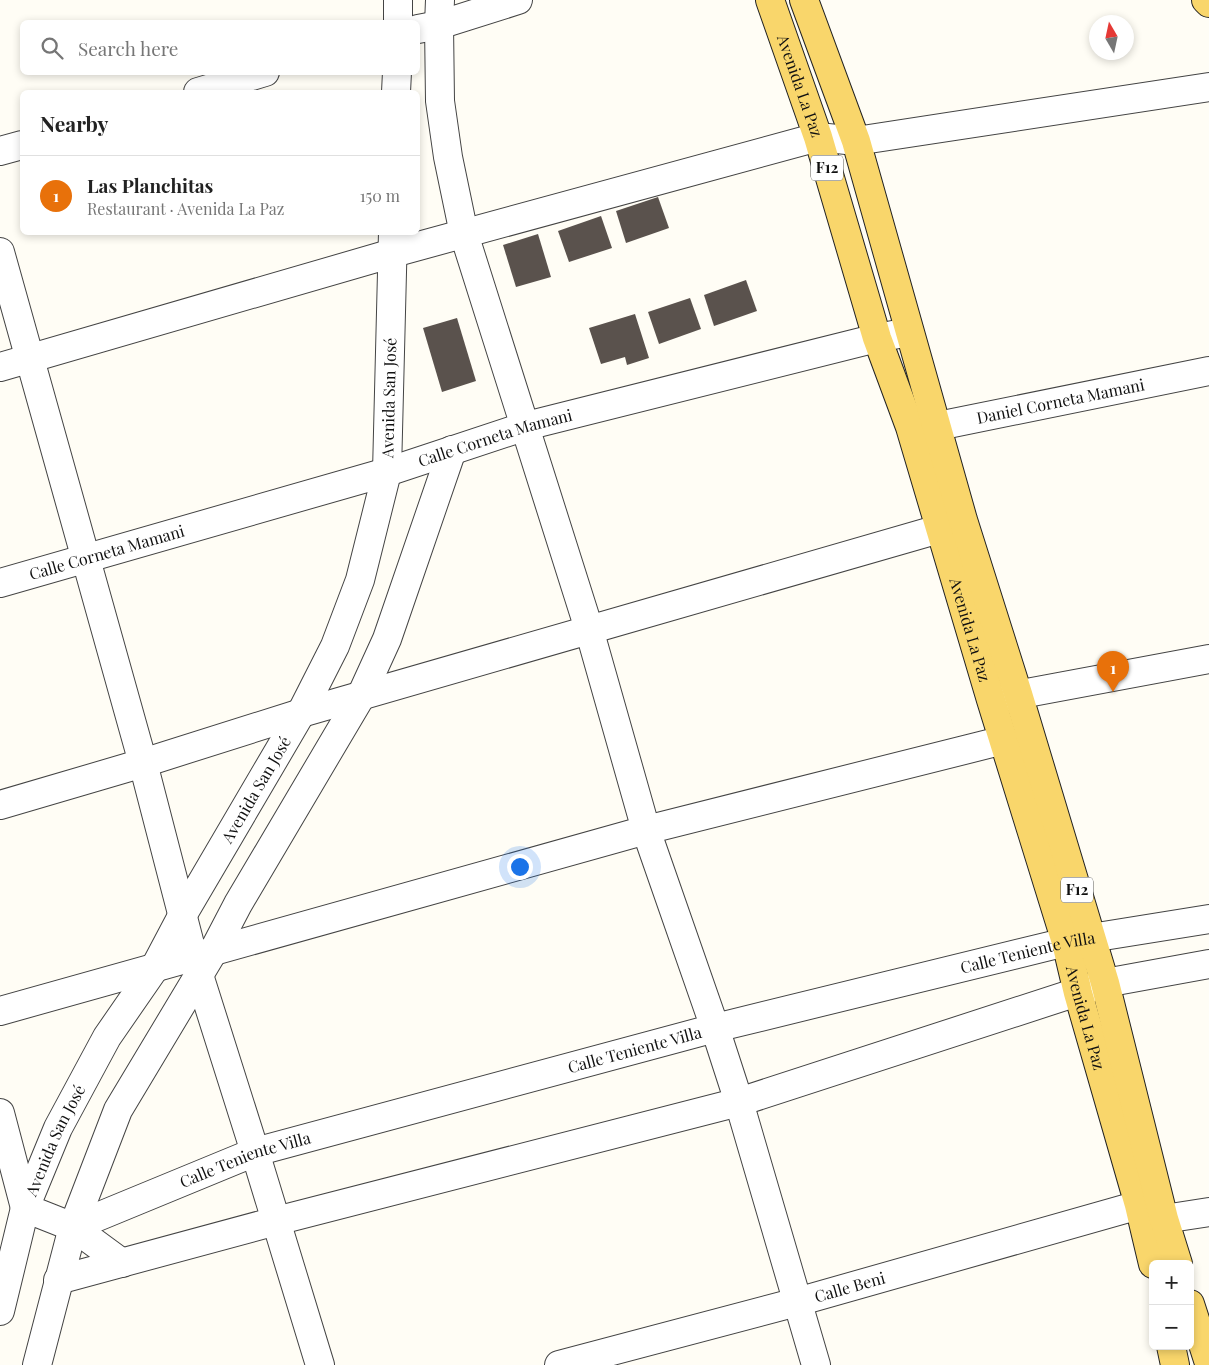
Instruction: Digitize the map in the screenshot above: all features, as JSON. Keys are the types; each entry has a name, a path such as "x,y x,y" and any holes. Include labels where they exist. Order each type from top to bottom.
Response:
{"main road":[{"name":"Avenida La Paz","path":"770,0 818,137 877,338 910,427 951,524 1018,694 1079,940 1078,993 1139,1205 1152,1260"},
{"name":"Avenida La Paz","path":"804,0 856,141 909,332 938,426 951,524 990,700 1079,940 1106,983 1164,1219 1177,1260"},
{"path":"1206,0 1209,3"},
{"path":"1190,1305 1209,1363"},
{"path":"1172,1350 1175,1365"}],"street":[{"path":"398,0 398,20"},
{"path":"518,0 432,18 440,101 448,157 464,234 589,629 646,830 739,1102 816,1365"},
{"path":"205,90 255,75"},
{"path":"396,90 397,75"},
{"path":"0,367 393,243 464,234 818,137 856,141 1209,87"},
{"path":"0,151 20,146"},
{"name":"Avenida San José","path":"0,1311 25,1208 58,1128 103,1045 154,968 182,916 301,713 335,646 360,580 387,472 393,243"},
{"path":"0,252 143,763 182,916 202,960 255,1152 320,1365"},
{"name":"Calle Corneta Mamani","path":"0,583 387,472 526,426 877,338 909,332"},
{"name":"Daniel Corneta Mamani","path":"910,427 938,426 1209,371"},
{"path":"38,1363 73,1227 118,1110 202,960 238,904 361,696 387,639 452,450"},
{"path":"0,805 143,763 301,713 951,524"},
{"path":"990,700 1209,659"},
{"path":"0,1011 154,968 202,960 646,830 1004,740"},
{"name":"Calle Teniente Villa","path":"73,1227 255,1152 715,1028 1079,940 1209,919"},
{"path":"58,1280 276,1221 739,1102 1106,983 1209,964"},
{"path":"0,1113 25,1208 73,1227 122,1263"},
{"name":"Calle Beni","path":"559,1365 797,1302 1139,1205"},
{"path":"1164,1219 1209,1212"}],"building":[{"path":"658,197 669,228 626,243 616,211"},
{"path":"601,216 612,248 569,262 558,231"},
{"path":"538,234 551,277 516,287 503,245"},
{"path":"746,280 757,311 714,326 704,295"},
{"path":"690,298 701,329 659,344 648,312"},
{"path":"635,314 649,358 627,365 625,357 601,364 589,328"},
{"path":"457,318 476,381 442,392 423,328"}],"place":[{"name":"Las Planchitas","path":"1113,692"}]}
